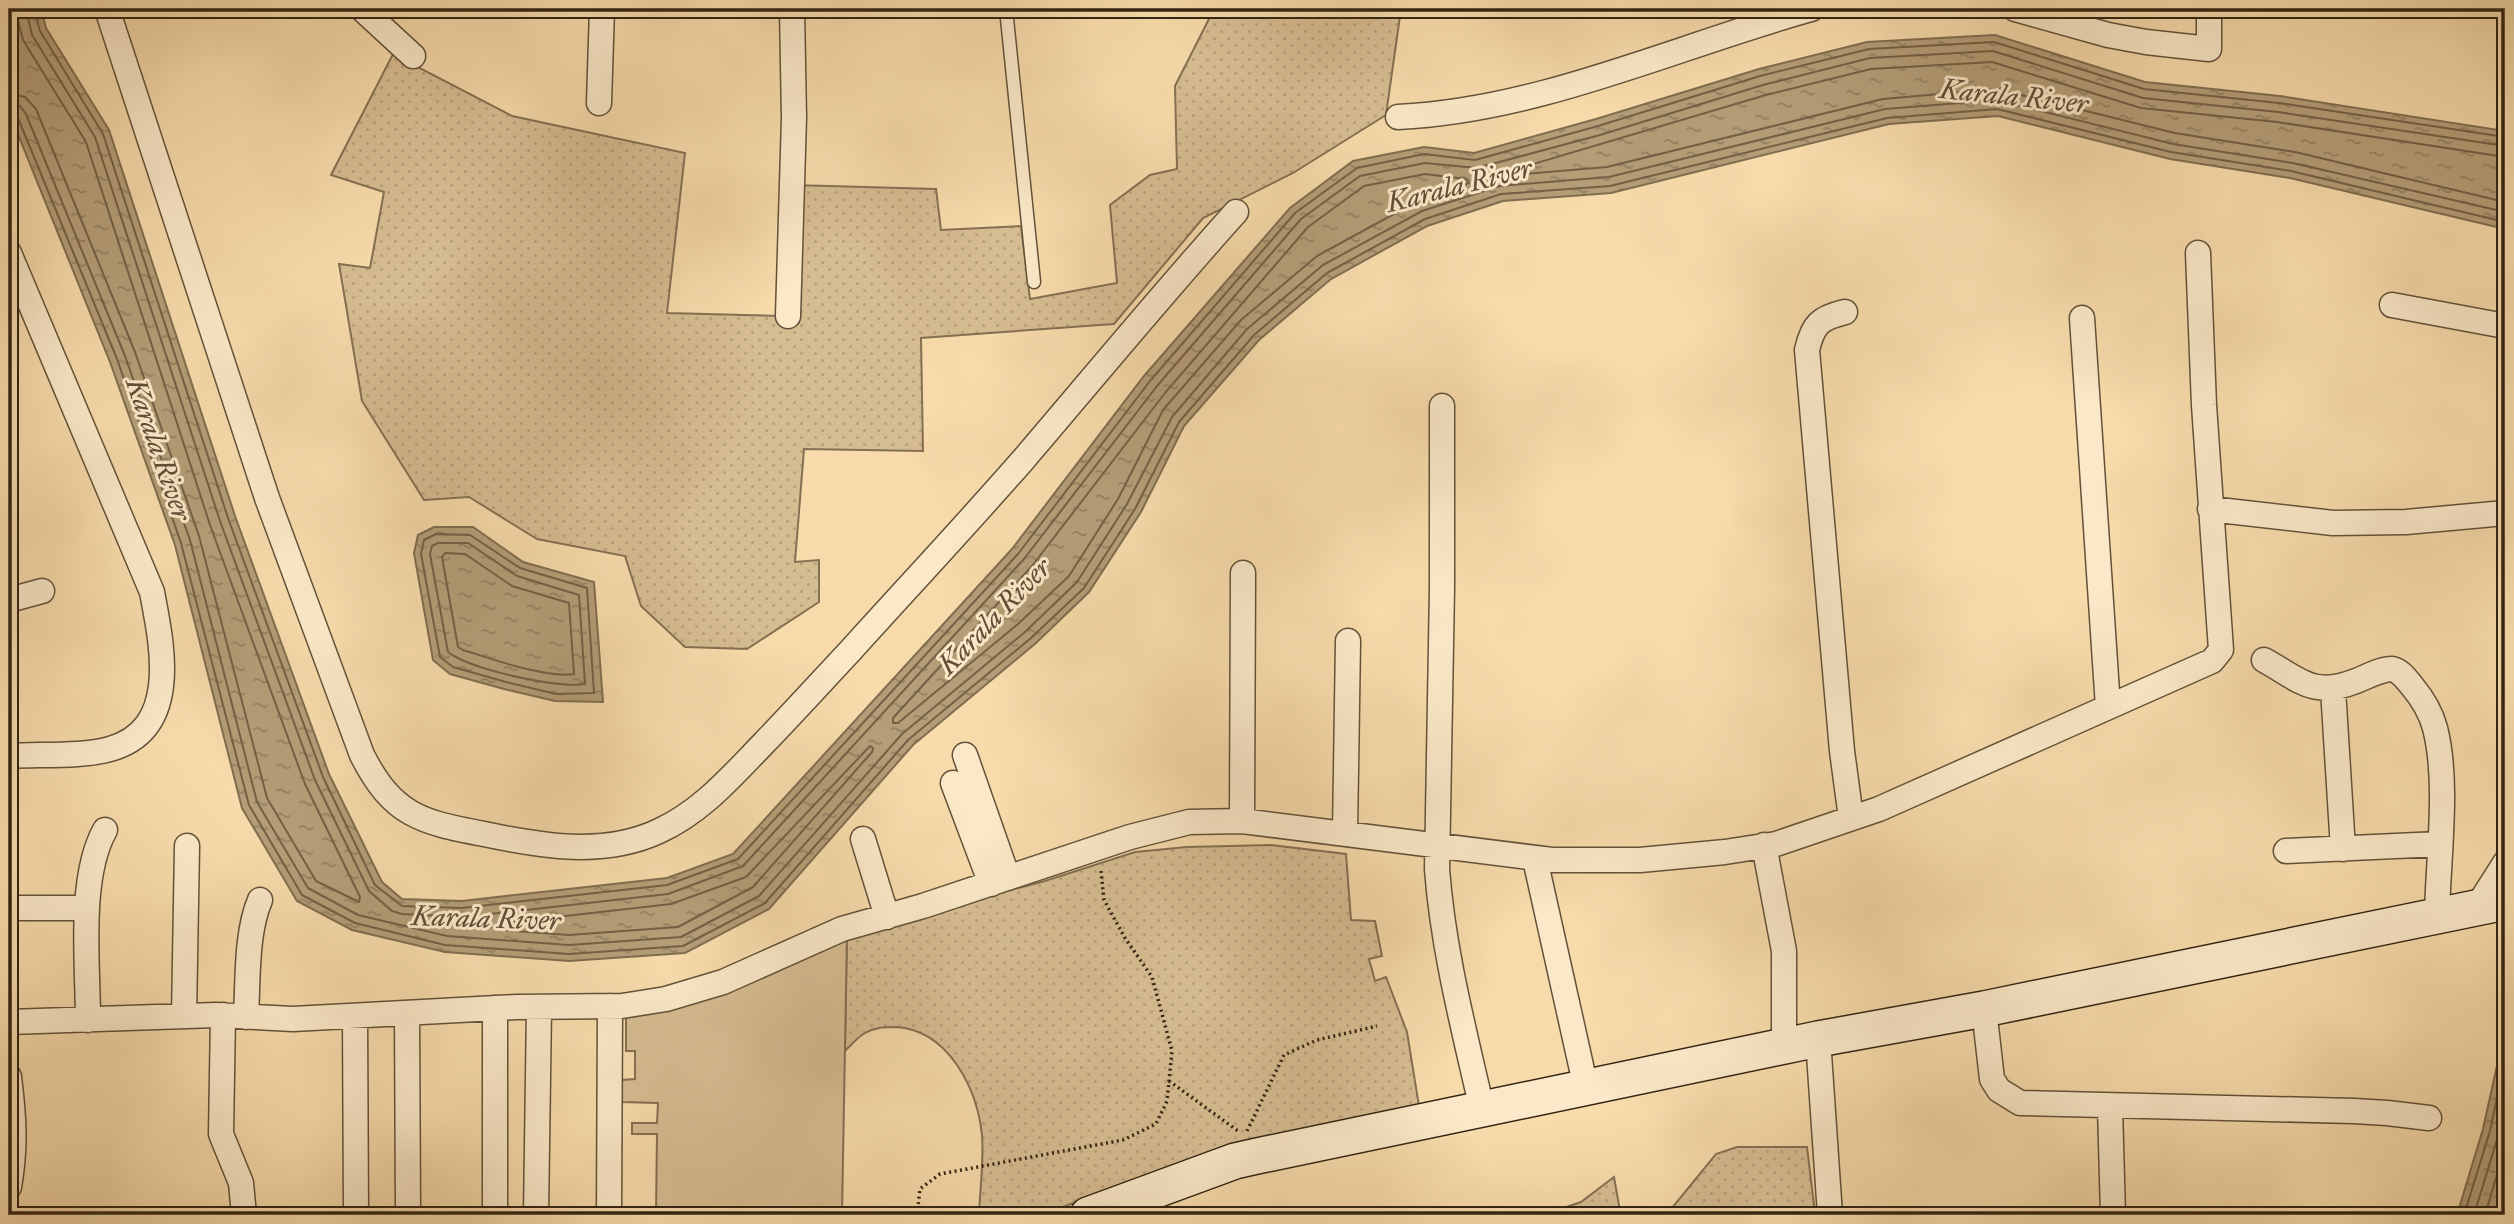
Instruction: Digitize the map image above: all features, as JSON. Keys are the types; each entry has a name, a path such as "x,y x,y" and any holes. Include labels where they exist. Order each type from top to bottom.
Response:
{"main road":[{"path":"1088,1215 1236,1161 1818,1039 1984,1009 2491,904"}],"street":[{"path":"107,9 267,498 362,755 375,780 397,805 418,817 447,827 505,839 554,845 619,845 659,831 709,799 810,695 1021,462 1236,212"},
{"path":"362,9 413,56"},
{"path":"599,103 601,9"},
{"path":"788,316 794,118 792,9"},
{"path":"1398,117 1490,107 1551,92 1763,22 1811,9"},
{"path":"2015,9 2146,43 2209,49 2209,9"},
{"path":"9,253 152,592 161,638 163,677 160,698 151,719 143,729 122,744 97,752 9,756"},
{"path":"9,1022 184,1016 293,1019 495,1008 610,1006 666,999 723,982 842,929 1000,881 1162,827 1189,822 1242,821 1535,859 1574,861 1690,857 1776,844 1851,818 2212,661 2219,654 2221,650 2210,509 2198,253"},
{"path":"2392,304 2505,326"},
{"path":"1845,312 1826,316 1811,333 1807,350 1842,751 1851,818"},
{"path":"2082,318 2108,707"},
{"path":"1442,406 1437,845 1440,909 1482,1109"},
{"path":"2210,509 2333,523 2406,522 2505,513"},
{"path":"1242,821 1243,573"},
{"path":"9,600 42,591"},
{"path":"1345,833 1348,641"},
{"path":"2264,660 2313,687 2333,689 2392,669 2400,672 2416,691 2434,727 2438,751 2441,790 2437,915"},
{"path":"2333,689 2343,849"},
{"path":"965,755 1000,881"},
{"path":"953,783 1000,881"},
{"path":"88,1020 90,867 96,845 104,830"},
{"path":"863,839 887,917"},
{"path":"2286,851 2439,844"},
{"path":"1764,845 1784,951 1784,1046"},
{"path":"184,1016 187,846"},
{"path":"1535,859 1586,1088"},
{"path":"2491,904 2505,863"},
{"path":"244,1215 242,1183 221,1134 234,1016 255,911 260,900"},
{"path":"9,908 88,908"},
{"path":"609,1215 610,1006"},
{"path":"536,1215 539,1007"},
{"path":"495,1008 495,1215"},
{"path":"1984,1009 1992,1079 1998,1090 2020,1103 2365,1112 2429,1118"},
{"path":"407,1013 408,1215"},
{"path":"355,1016 356,1215"},
{"path":"1818,1039 1830,1215"},
{"path":"9,1077 15,1136 9,1188"},
{"path":"2110,1107 2113,1215"}],"lane":[{"path":"1006,9 1034,282"}],"path":[{"path":"917,1215 920,1189 940,1174 1123,1140 1157,1124 1167,1101 1172,1051 1152,977 1125,938 1104,900 1099,848"},
{"path":"1169,1081 1245,1136 1284,1055 1317,1040 1377,1026"}],"shaded area":[{"path":"1214,9 1401,9 1386,115 1293,173 1203,218 1114,324 921,338 923,451 804,449 795,562 819,560 819,602 747,649 685,647 641,606 625,556 537,539 469,497 424,500 362,401 339,264 370,268 384,192 331,175 393,54 512,116 685,153 667,313 784,316 793,185 936,189 941,230 1021,226 1030,299 1117,283 1110,205 1150,175 1177,169 1175,86"},
{"path":"1271,845 1346,854 1351,920 1375,921 1382,956 1369,959 1375,981 1386,977 1407,1032 1419,1106 1123,1184 1042,1215 979,1215 982,1135 974,1099 957,1064 931,1039 896,1027 869,1031 845,1051 847,933 1045,881 1135,852 1187,847"},
{"path":"847,933 842,1215 656,1215 657,1134 632,1134 632,1123 657,1123 658,1103 621,1102 622,1080 635,1079 635,1051 626,1051 626,1013"},
{"path":"1737,1147 1807,1147 1815,1213 1543,1215 1581,1202 1614,1177 1620,1211 1672,1208 1716,1154"}],"water":[{"name":"Karala River","path":"9,9 41,9 46,28 109,130 235,516 329,774 382,882 402,899 462,901 667,878 733,854 1012,549 1144,376 1290,208 1353,161 1424,147 1474,153 1759,69 1867,42 1995,35 2145,82 2280,96 2505,131 2505,229 2290,178 2170,159 1998,116 1889,124 1611,193 1503,201 1427,226 1331,279 1259,340 1184,426 1141,512 1089,592 1036,643 913,745 769,909 685,953 569,961 445,952 352,930 297,901 242,808 175,545 110,362 9,112"},
{"path":"434,527 473,527 523,562 594,582 603,702 555,701 504,689 450,674 433,660 414,553 418,535"},
{"path":"2505,1029 2505,1215 2457,1215 2483,1129"}]}
